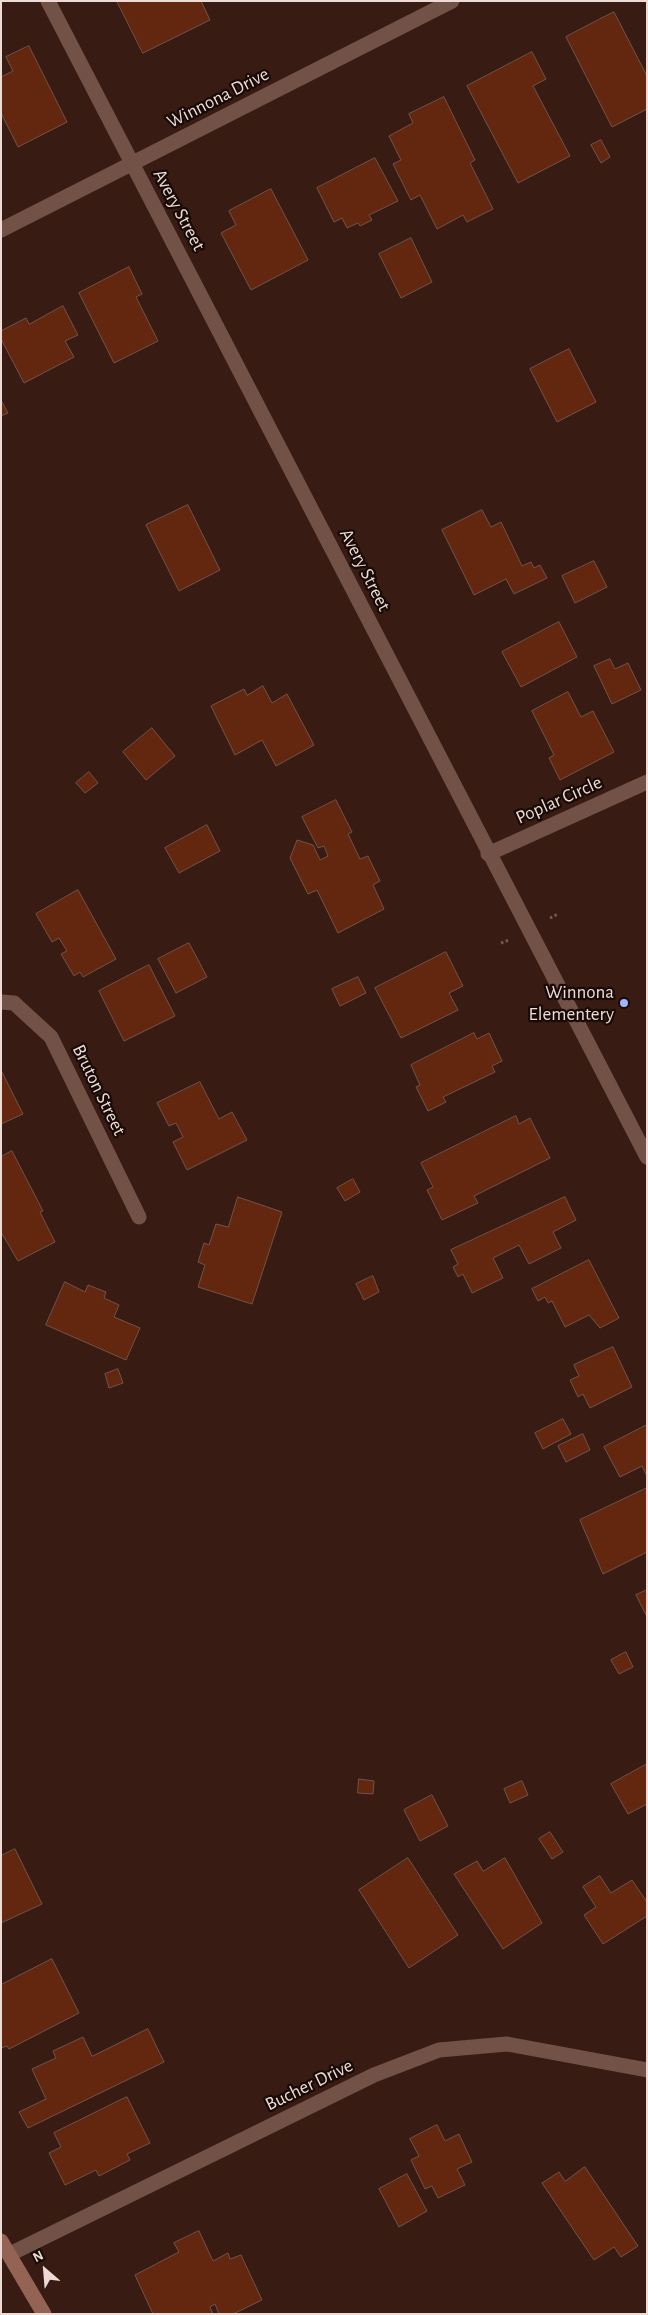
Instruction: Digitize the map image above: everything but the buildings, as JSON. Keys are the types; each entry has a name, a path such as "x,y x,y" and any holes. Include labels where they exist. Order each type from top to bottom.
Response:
{"main road":[{"path":"5,2247 44,2314"}],"street":[{"name":"Avery Street","path":"48,1 488,854 647,1157"},
{"name":"Winnona Drive","path":"1,230 452,1"},
{"name":"Poplar Circle","path":"488,854 647,782"},
{"name":"Bruton Street","path":"1,1002 14,1003 51,1037 139,1217"},
{"name":"Bucher Drive","path":"5,2247 374,2075 439,2050 507,2044 647,2070"}],"place":[{"name":"Winnona Elementery","path":"624,1003"}]}
